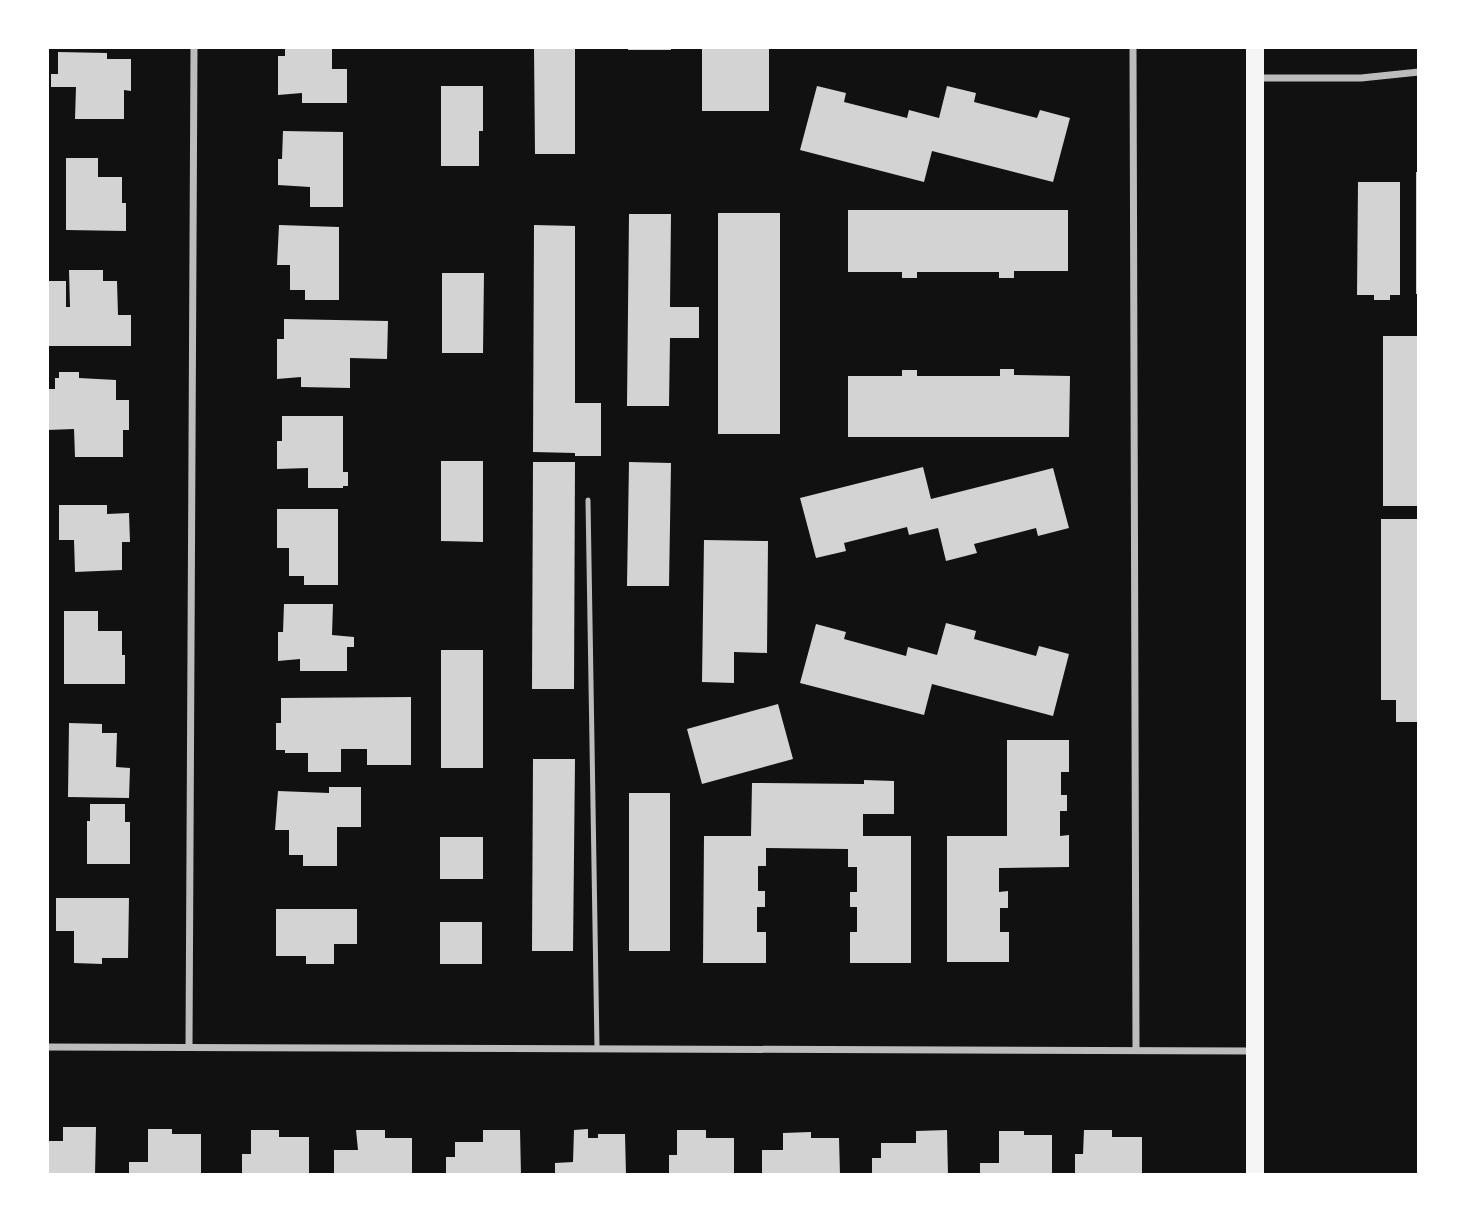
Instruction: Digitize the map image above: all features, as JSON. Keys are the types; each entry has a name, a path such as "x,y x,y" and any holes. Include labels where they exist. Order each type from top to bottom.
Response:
{"main road":[{"path":"1255,47 1255,1175"}],"street":[{"path":"189,1047 194,47"},
{"path":"1133,47 1136,1050"},
{"path":"1255,78 1362,78 1419,72"},
{"path":"47,1047 1255,1051"}],"lane":[{"path":"588,500 597,1048"}],"building":[{"path":"285,47 332,47 332,69 347,69 347,103 302,103 302,93 278,95 278,56 285,56"},
{"path":"534,47 575,47 575,154 535,154"},
{"path":"628,47 671,47 671,50 628,50"},
{"path":"702,47 769,47 769,111 702,111"},
{"path":"58,52 107,53 107,59 131,59 131,91 124,90 124,119 75,119 76,87 51,87 51,74 58,74"},
{"path":"441,86 483,86 483,131 479,131 479,166 441,166"},
{"path":"817,86 846,93 844,102 907,118 909,110 939,118 947,86 976,93 974,102 1037,118 1040,110 1070,118 1053,182 932,151 924,182 800,150"},
{"path":"283,131 343,132 343,207 310,207 310,187 278,185 278,159 282,159"},
{"path":"66,158 98,158 98,177 122,177 126,231 66,230"},
{"path":"1416,172 1419,172 1419,294 1416,294"},
{"path":"1358,182 1400,182 1400,295 1390,295 1390,300 1374,300 1374,295 1357,295"},
{"path":"848,210 1068,210 1068,271 1014,271 1014,278 999,278 999,272 917,272 917,278 902,278 902,272 848,272"},
{"path":"718,213 780,213 780,434 718,434"},
{"path":"629,214 671,214 670,307 699,307 699,338 670,338 669,406 627,406"},
{"path":"279,225 339,227 339,300 305,300 305,290 290,290 290,265 277,265"},
{"path":"534,225 575,226 575,403 601,403 601,456 533,452"},
{"path":"69,270 103,270 103,281 117,281 118,315 131,315 131,346 47,346 47,281 66,281 66,307 70,307"},
{"path":"442,273 484,273 483,353 442,353"},
{"path":"284,319 388,321 387,359 350,358 350,388 301,387 301,377 277,379 277,339 284,339"},
{"path":"1383,336 1419,336 1419,506 1383,506"},
{"path":"1000,369 1014,369 1014,375 1070,376 1069,437 848,437 848,376 902,376 902,370 917,370 917,376 1000,376"},
{"path":"59,372 79,372 79,378 116,380 116,400 129,400 129,430 123,430 123,457 75,457 74,429 47,430 47,389 55,389 55,378 59,378"},
{"path":"282,416 343,416 343,472 348,472 348,486 308,488 308,468 277,469 277,441 282,441"},
{"path":"441,461 483,461 483,542 441,541"},
{"path":"533,462 575,462 574,689 532,689"},
{"path":"629,462 671,463 669,586 627,586"},
{"path":"923,467 931,499 1053,468 1069,528 1038,536 1036,528 974,544 977,553 946,561 938,528 909,535 907,527 844,543 846,551 816,558 800,498"},
{"path":"59,505 107,505 107,514 129,513 130,542 122,542 122,570 75,572 74,540 59,540"},
{"path":"277,509 338,509 338,585 304,585 304,576 289,576 289,548 277,548"},
{"path":"1381,519 1419,519 1419,722 1396,722 1396,700 1381,700"},
{"path":"704,540 768,541 767,653 734,652 734,683 702,682"},
{"path":"284,604 333,604 332,635 354,637 354,647 347,647 347,671 300,671 300,659 278,661 278,632 283,632"},
{"path":"64,611 98,611 98,631 122,631 125,684 64,684"},
{"path":"946,623 976,631 974,639 1036,656 1039,646 1069,654 1053,716 932,684 924,715 800,683 816,624 846,632 844,639 906,656 908,647 937,655"},
{"path":"441,650 483,650 483,768 441,768"},
{"path":"411,697 411,765 367,765 367,749 341,749 341,772 308,772 308,753 285,753 285,750 276,750 276,723 281,723 281,698"},
{"path":"778,704 793,759 702,784 687,729"},
{"path":"69,723 102,724 102,733 117,733 116,767 130,768 129,798 68,797"},
{"path":"1007,740 1069,740 1069,772 1061,772 1061,795 1067,795 1067,811 1060,811 1060,836 1069,835 1069,867 999,868 999,892 1008,891 1008,908 1000,908 1000,932 1009,932 1009,962 947,962 947,836 1007,836"},
{"path":"533,759 575,759 573,951 532,951"},
{"path":"864,780 894,781 894,814 863,814 863,836 911,836 911,963 850,963 850,932 857,932 857,907 850,907 850,892 857,892 857,867 848,867 848,849 766,848 766,866 758,866 758,891 765,891 765,907 757,907 757,932 766,932 766,963 703,963 704,836 751,836 752,783 864,784"},
{"path":"329,787 361,787 361,827 337,827 337,866 303,866 303,855 289,855 289,830 275,830 278,791 329,793"},
{"path":"629,793 670,793 670,951 629,951"},
{"path":"90,804 125,804 125,822 130,822 130,864 87,864 87,821 90,821"},
{"path":"440,837 483,837 483,879 440,879"},
{"path":"56,898 129,898 128,958 102,958 102,964 74,963 74,931 56,931"},
{"path":"276,909 357,909 357,944 334,944 334,964 306,964 306,956 276,956"},
{"path":"440,922 482,922 482,964 440,964"},
{"path":"63,1127 96,1127 95,1175 47,1175 47,1141 63,1141"},
{"path":"148,1129 172,1129 172,1134 201,1134 201,1175 129,1175 129,1162 148,1162"},
{"path":"588,1129 588,1138 598,1138 598,1134 625,1134 626,1175 555,1175 555,1163 573,1162 574,1130"},
{"path":"251,1130 279,1130 279,1137 309,1137 309,1175 242,1175 242,1154 251,1154"},
{"path":"356,1130 385,1130 385,1138 412,1138 412,1175 334,1175 334,1150 358,1150"},
{"path":"483,1130 520,1130 521,1175 446,1175 446,1157 455,1157 455,1142 483,1142"},
{"path":"677,1130 706,1130 706,1138 734,1138 734,1175 669,1175 669,1155 677,1155"},
{"path":"947,1130 948,1175 872,1175 872,1158 881,1158 881,1143 916,1143 916,1131"},
{"path":"1084,1130 1112,1130 1112,1137 1142,1137 1142,1175 1075,1175 1075,1154 1083,1154"},
{"path":"999,1131 1024,1131 1024,1135 1052,1135 1052,1175 980,1175 980,1163 999,1163"},
{"path":"811,1132 811,1138 839,1138 840,1175 762,1175 762,1150 783,1150 783,1133"}]}
